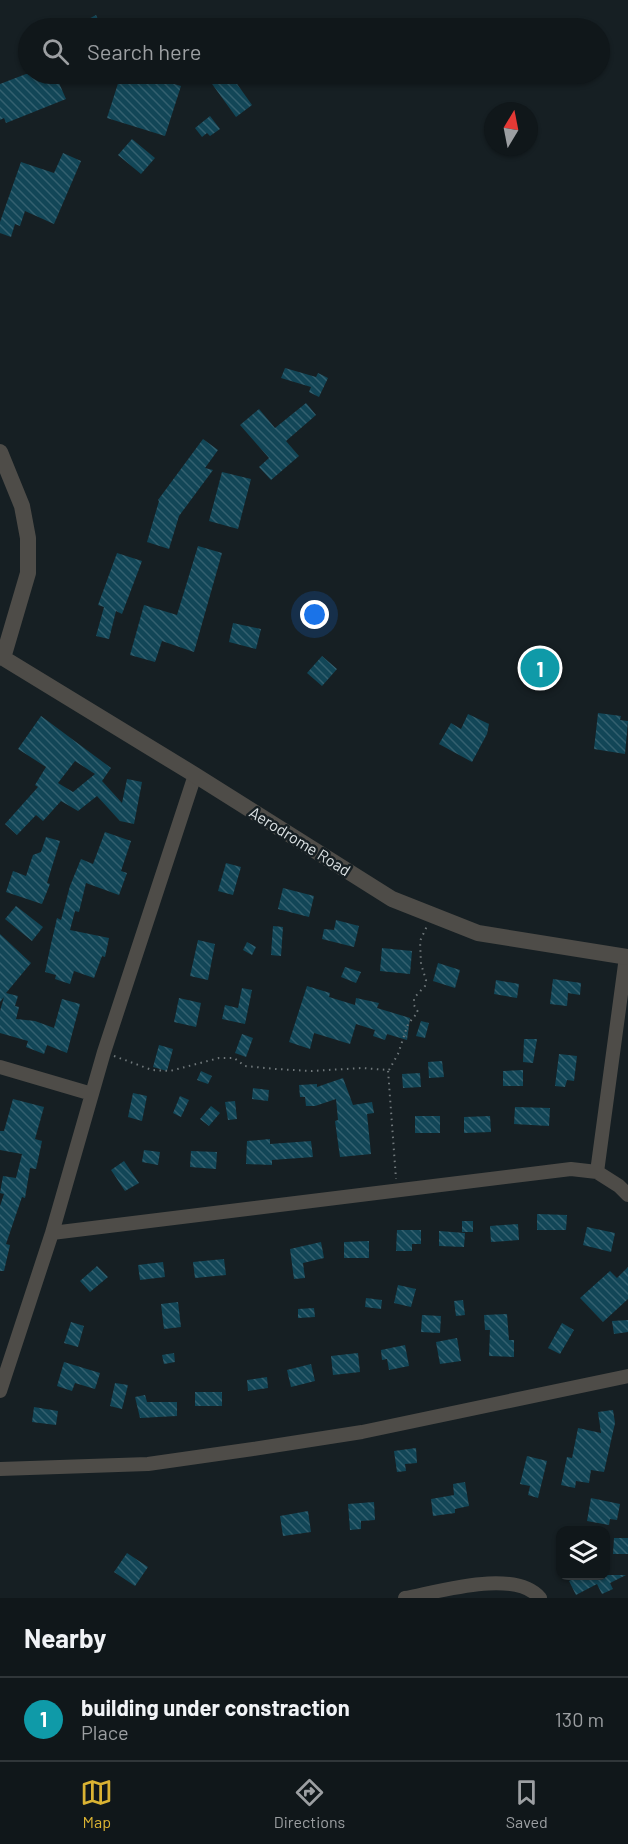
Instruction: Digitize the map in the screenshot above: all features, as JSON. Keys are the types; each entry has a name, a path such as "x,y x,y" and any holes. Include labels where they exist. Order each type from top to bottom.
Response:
{"street":[{"path":"0,452 22,506 27,538 27,573 1,657"},
{"name":"Aerodrome Road","path":"1,657 195,775 392,900 478,933 627,957"},
{"path":"0,1390 52,1233 104,1052 195,775"},
{"path":"597,1172 627,957"},
{"path":"0,1067 92,1094"},
{"path":"52,1233 571,1169 597,1172 619,1186 628,1195"},
{"path":"0,1468 148,1464 254,1449 362,1432 628,1376"},
{"path":"405,1598 489,1583 513,1583 535,1592 540,1598"}],"path":[{"path":"397,1191 388,1070 398,1054 408,1024 418,1012 414,1005 414,998 425,986 426,980 421,964 420,941 432,915"},
{"path":"104,1052 152,1070 170,1071 219,1058 234,1058 244,1066 276,1069 388,1070"}],"building":[{"path":"18,77 18,84 59,84 66,99 6,123 4,118 0,120 0,84"},
{"path":"118,84 181,86 165,136 107,118"},
{"path":"212,84 237,84 252,105 236,117"},
{"path":"210,116 220,129 210,136 207,133 202,137 195,128"},
{"path":"132,139 155,158 141,174 118,155"},
{"path":"63,153 81,161 54,224 25,211 20,226 15,224 11,237 0,233 0,222 21,162 54,173"},
{"path":"285,368 316,377 318,373 328,378 319,397 309,392 311,387 281,378"},
{"path":"306,403 316,415 286,441 299,456 271,480 259,467 269,458 240,425 259,409 275,428"},
{"path":"203,439 218,450 205,468 213,470 179,516 169,549 147,542 158,500"},
{"path":"222,472 251,479 238,529 209,521"},
{"path":"198,546 222,553 194,652 162,641 155,662 130,655 144,605 177,615"},
{"path":"117,553 142,561 122,614 116,611 109,639 96,636 104,607 98,605"},
{"path":"233,623 261,629 256,649 229,642"},
{"path":"322,656 337,669 322,686 307,673"},
{"path":"526,660 555,662 554,676 525,675"},
{"path":"598,713 621,716 620,720 628,721 625,754 594,749"},
{"path":"468,714 489,724 487,734 472,762 439,744 451,723 461,729"},
{"path":"41,716 111,768 102,781 122,803 127,779 142,782 134,824 120,821 97,796 78,811 61,801 43,821 36,815 17,835 5,824 38,787 35,785 46,767 18,749","holes":["75,761 95,774 73,792 58,783"]},
{"path":"105,832 131,841 121,871 127,873 119,895 86,883 79,912 75,911 70,930 109,938 105,957 102,956 94,978 74,971 70,984 55,979 56,975 45,972 51,944 57,918 61,920 70,886 81,859 93,864"},
{"path":"46,837 60,841 47,883 50,884 42,904 6,892 13,871 26,876 33,855 41,852"},
{"path":"226,863 241,867 233,895 218,891"},
{"path":"283,888 314,896 309,917 278,909"},
{"path":"16,906 43,927 32,941 5,919"},
{"path":"336,920 359,926 354,947 322,939 324,929 334,930"},
{"path":"273,926 283,927 281,956 271,955"},
{"path":"0,934 31,963 6,993 18,996 15,1006 19,1007 16,1019 35,1021 54,1028 62,999 80,1004 67,1053 47,1045 44,1054 26,1047 28,1041 0,1033 0,1011 4,997 0,1002"},
{"path":"198,940 215,944 208,980 190,976"},
{"path":"247,942 256,947 252,955 243,950"},
{"path":"382,948 412,951 410,974 380,971"},
{"path":"438,963 460,970 455,988 433,981"},
{"path":"345,967 361,972 356,983 341,977"},
{"path":"553,979 581,983 580,995 568,993 567,1006 550,1004"},
{"path":"496,980 519,984 517,998 494,994"},
{"path":"307,986 330,993 329,997 355,1005 356,998 379,1003 377,1008 410,1018 407,1040 387,1034 385,1040 373,1036 375,1030 356,1024 350,1044 314,1033 310,1049 289,1042"},
{"path":"242,988 252,990 245,1024 222,1019 225,1005 238,1008"},
{"path":"179,998 201,1003 196,1027 174,1022"},
{"path":"421,1021 429,1023 425,1038 416,1036"},
{"path":"242,1034 253,1038 246,1057 235,1053"},
{"path":"524,1039 537,1039 533,1063 523,1062"},
{"path":"159,1045 173,1049 167,1071 153,1067"},
{"path":"559,1054 577,1056 574,1081 567,1080 565,1087 555,1086"},
{"path":"442,1061 444,1077 429,1078 428,1062"},
{"path":"523,1070 523,1086 503,1086 503,1071"},
{"path":"201,1071 212,1076 208,1084 197,1080"},
{"path":"420,1073 421,1087 403,1088 402,1074"},
{"path":"343,1078 353,1105 372,1102 374,1113 367,1114 371,1154 340,1157 335,1121 338,1120 336,1099 315,1106 306,1106 305,1097 300,1097 299,1085 317,1084 317,1087"},
{"path":"253,1088 269,1090 268,1101 252,1099"},
{"path":"133,1093 147,1096 142,1121 128,1117"},
{"path":"180,1096 189,1100 181,1117 173,1113"},
{"path":"13,1099 44,1107 35,1139 42,1141 36,1169 30,1168 25,1198 22,1197 6,1244 10,1245 4,1271 0,1271 0,1206 4,1194 0,1193 3,1176 16,1178 22,1154 0,1150 0,1131 4,1131"},
{"path":"235,1101 237,1119 228,1120 225,1102"},
{"path":"211,1106 220,1113 209,1126 200,1119"},
{"path":"515,1107 550,1108 549,1126 514,1124"},
{"path":"415,1116 440,1116 440,1133 415,1133"},
{"path":"490,1116 491,1132 464,1133 464,1117"},
{"path":"270,1139 270,1144 311,1141 313,1157 272,1160 272,1165 246,1164 247,1141"},
{"path":"144,1150 160,1152 158,1165 142,1162"},
{"path":"191,1151 217,1152 216,1169 190,1167"},
{"path":"124,1161 139,1183 125,1191 111,1170"},
{"path":"537,1214 567,1215 566,1230 537,1230"},
{"path":"462,1221 473,1221 473,1232 462,1232"},
{"path":"518,1224 519,1240 491,1242 490,1226"},
{"path":"587,1227 615,1233 611,1252 583,1245"},
{"path":"397,1230 421,1230 421,1244 412,1244 412,1251 396,1251"},
{"path":"439,1231 465,1233 464,1247 439,1246"},
{"path":"369,1241 369,1258 344,1258 344,1242"},
{"path":"321,1242 324,1258 303,1263 305,1278 294,1279 290,1249"},
{"path":"224,1259 226,1275 195,1278 193,1262"},
{"path":"163,1262 165,1277 140,1280 138,1265"},
{"path":"97,1266 108,1277 90,1292 80,1281"},
{"path":"628,1267 628,1299 603,1322 580,1298 610,1271 617,1278"},
{"path":"398,1285 416,1289 411,1307 394,1303"},
{"path":"366,1298 382,1300 381,1309 365,1307"},
{"path":"463,1300 465,1315 456,1316 454,1301"},
{"path":"178,1302 181,1327 164,1329 161,1304"},
{"path":"314,1308 315,1317 298,1318 298,1309"},
{"path":"507,1314 509,1340 514,1340 514,1357 489,1356 490,1330 485,1330 484,1315"},
{"path":"422,1315 441,1316 440,1333 421,1332"},
{"path":"628,1320 628,1332 614,1334 612,1321"},
{"path":"71,1322 84,1326 78,1347 64,1343"},
{"path":"562,1323 574,1330 560,1354 548,1348"},
{"path":"457,1338 461,1361 440,1364 436,1342"},
{"path":"405,1345 409,1366 389,1370 387,1359 382,1360 381,1350"},
{"path":"174,1353 175,1362 164,1364 162,1355"},
{"path":"358,1353 360,1372 333,1375 331,1356"},
{"path":"64,1362 100,1373 95,1389 75,1383 72,1391 57,1386"},
{"path":"311,1364 315,1381 291,1387 287,1370"},
{"path":"267,1377 268,1388 248,1391 247,1380"},
{"path":"115,1383 128,1385 122,1409 110,1406"},
{"path":"195,1392 222,1392 222,1406 195,1406"},
{"path":"145,1395 147,1402 177,1402 177,1416 140,1418 135,1397"},
{"path":"34,1407 58,1411 56,1425 32,1422"},
{"path":"613,1410 615,1423 604,1472 591,1470 589,1483 576,1481 575,1488 561,1485 567,1457 572,1458 578,1428 601,1433 598,1412"},
{"path":"416,1448 417,1463 405,1464 406,1471 397,1472 394,1451"},
{"path":"527,1456 547,1461 538,1498 528,1495 530,1486 520,1484"},
{"path":"465,1482 469,1506 455,1509 455,1513 433,1516 431,1499 454,1495 453,1484"},
{"path":"591,1498 620,1504 617,1520 610,1519 609,1525 587,1521"},
{"path":"374,1502 375,1520 361,1521 361,1529 350,1530 348,1504"},
{"path":"308,1511 311,1532 283,1536 280,1516"},
{"path":"614,1538 628,1538 628,1554 613,1554"},
{"path":"127,1553 148,1567 135,1586 114,1572"},
{"path":"610,1575 626,1575 610,1583 613,1589 602,1594 597,1584 576,1595 569,1581 610,1580"}],"place":[{"name":"building under constraction","path":"540,668"}]}
